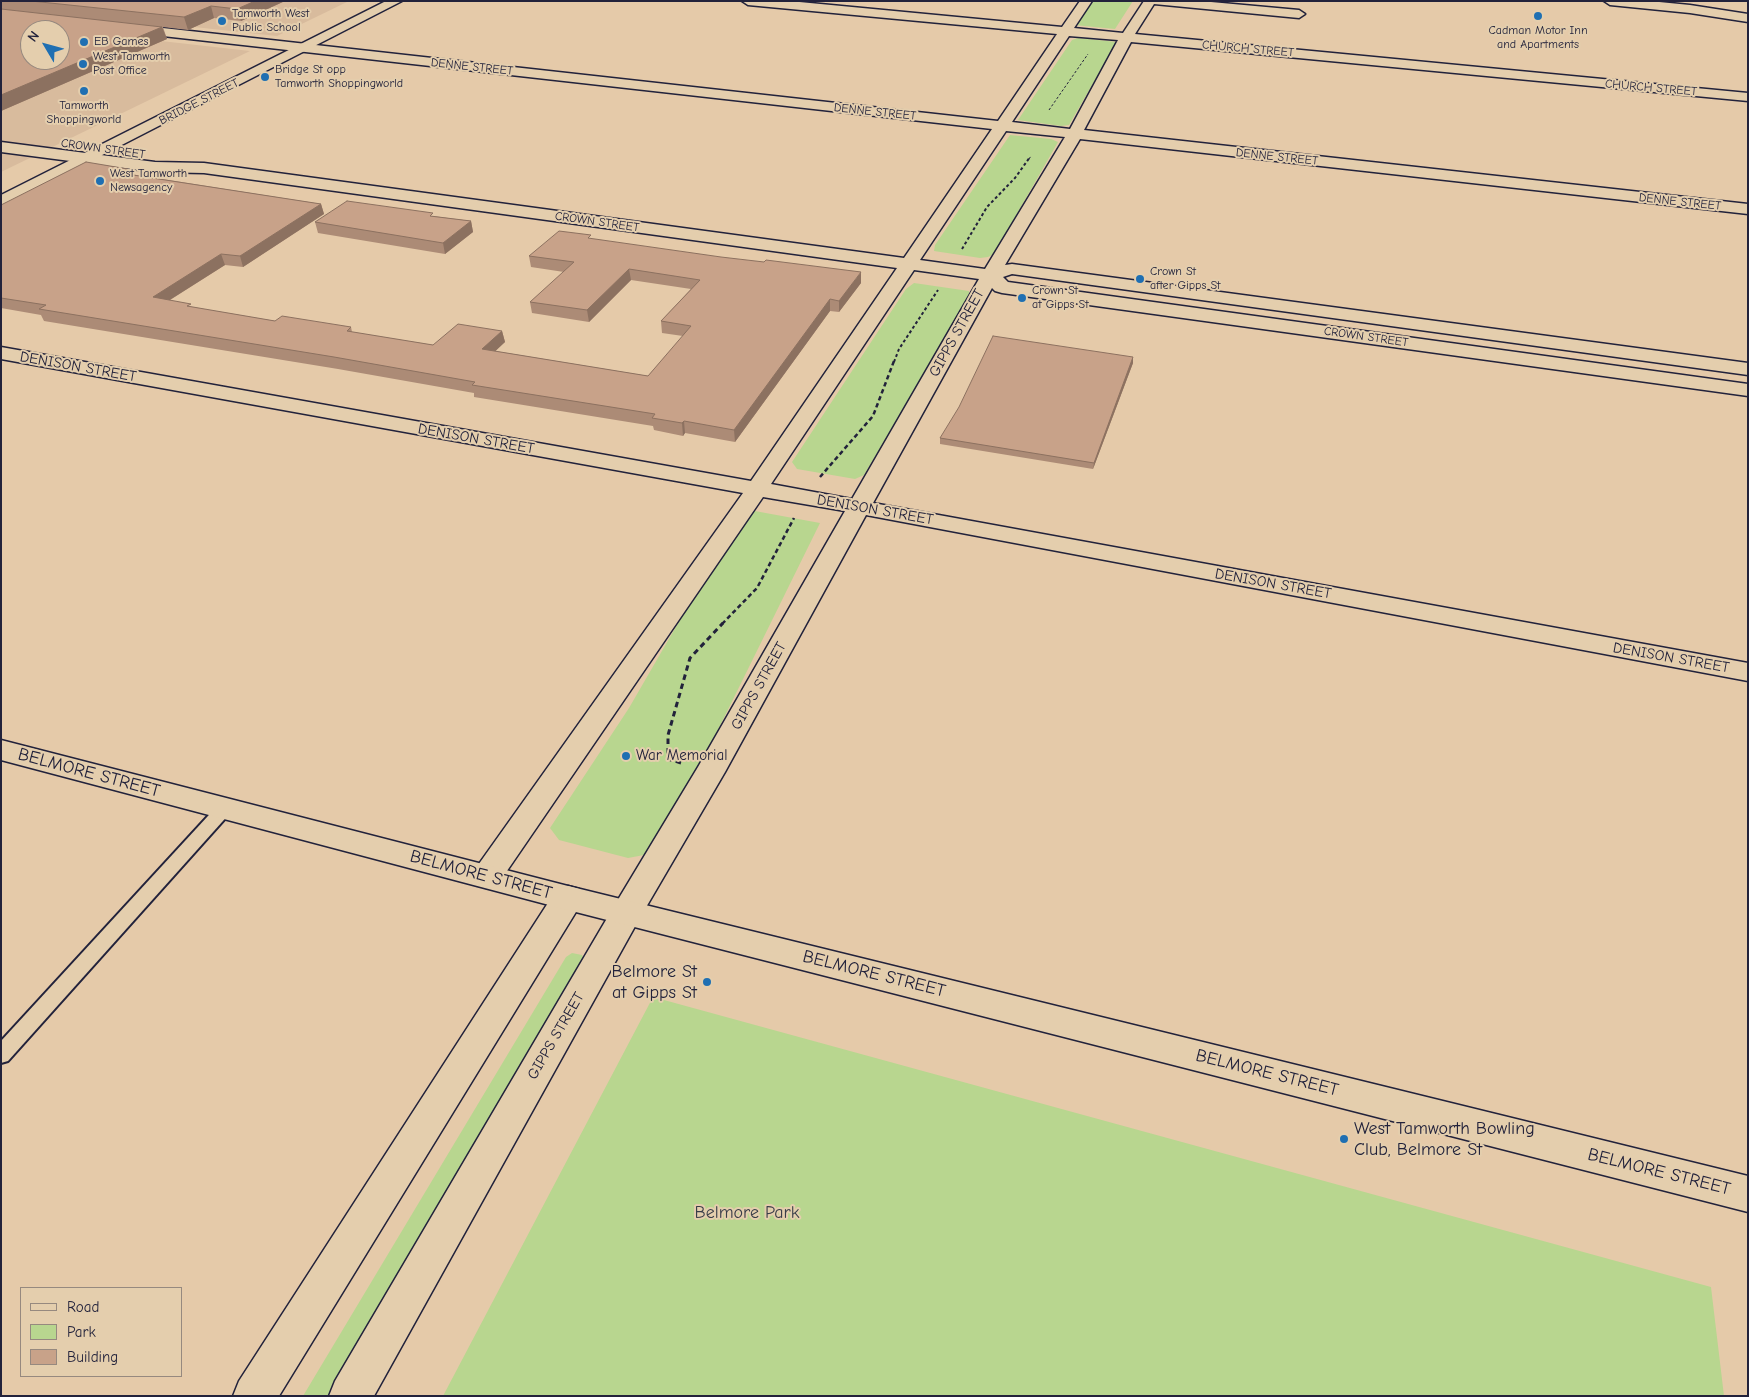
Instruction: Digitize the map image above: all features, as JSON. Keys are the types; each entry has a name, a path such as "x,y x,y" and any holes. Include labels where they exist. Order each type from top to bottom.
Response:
{"street":[{"name":"BRIDGE STREET","path":"1,202 84,152 372,1"},
{"name":"BRIDGE STREET","path":"84,152 105,149 396,1"},
{"name":"CHURCH STREET","path":"748,1 1748,97"},
{"path":"487,876 757,489 1086,1"},
{"name":"GIPPS STREET","path":"350,1396 627,912 710,772 990,275 1075,134 1126,38 1150,1"},
{"path":"1158,1 1299,14"},
{"path":"1610,1 1682,8 1748,18"},
{"path":"1678,1 1748,11"},
{"name":"DENNE STREET","path":"117,27 1748,209"},
{"name":"CROWN STREET","path":"1,135 155,167 204,168 990,275 1012,269 1748,369"},
{"name":"CROWN STREET","path":"1,147 63,155 84,152"},
{"name":"CROWN STREET","path":"105,149 174,158 204,168"},
{"path":"1,186 63,155"},
{"name":"CROWN STREET","path":"990,275 1002,287 1748,390"},
{"name":"DENISON STREET","path":"1,353 859,507 1748,672"},
{"name":"BELMORE STREET","path":"1,750 568,898 1748,1194"},
{"path":"254,1396 568,898"}],"lane":[{"path":"1,1055 225,808"}],"path":[{"path":"682,764 668,759 668,735 690,658 757,588 806,498 823,474 874,416 899,348 939,287"}],"shaded area":[{"name":"Tamworth West Public School","path":"1,1 349,1 277,36 1,6"},
{"name":"Tamworth Shoppingworld","path":"1,23 20,25 20,70 70,70 70,31 250,51 1,172"}],"green space":[{"path":"1092,1 1133,1 1115,29 1074,25"},
{"path":"1078,38 1117,42 1069,125 1061,126 1018,120 1072,40"},
{"path":"1010,135 1051,139 1058,142 994,254 980,258 934,251 935,245"},
{"path":"914,283 969,291 969,298 864,475 855,479 797,469 792,462 906,289"},
{"path":"744,509 820,523 712,742 644,855 628,858 559,840 550,828 629,708"},
{"path":"572,953 582,955 585,961 330,1396 303,1396 566,957"},
{"name":"Belmore Park","path":"653,997 1711,1287 1724,1396 443,1396"}],"building":[{"path":"31,1 255,1 237,9 211,6 184,17"},
{"path":"1,9 162,27 70,66 70,20 20,20 20,70 60,70 1,95"},
{"path":"86,162 128,169 120,173 321,204 240,256 221,254 153,297 191,304 187,306 275,321 282,316 351,327 347,331 433,345 458,324 502,331 482,349 648,376 691,326 661,321 700,280 629,269 587,310 530,302 574,262 529,256 559,231 591,235 588,238 721,257 764,262 766,260 861,272 839,301 830,299 734,430 684,421 682,423 652,418 655,414 472,385 475,382 334,357 39,309 46,305 1,298 1,205"},
{"path":"347,201 433,213 430,216 471,221 443,243 315,222"},
{"path":"993,336 1133,357 1094,463 940,438 959,407"}],"place":[{"name":"Cadman Motor Inn and Apartments","path":"1538,16"},
{"name":"Tamworth West Public School","path":"222,21"},
{"name":"EB Games","path":"84,42"},
{"name":"West Tamworth Post Office","path":"83,64"},
{"name":"Bridge St opp Tamworth Shoppingworld","path":"265,77"},
{"name":"Tamworth Shoppingworld","path":"84,91"},
{"name":"West Tamworth Newsagency","path":"100,181"},
{"name":"Crown St after Gipps St","path":"1140,279"},
{"name":"Crown St at Gipps St","path":"1022,298"},
{"name":"War Memorial","path":"626,756"},
{"name":"Belmore St at Gipps St","path":"707,982"},
{"name":"West Tamworth Bowling Club, Belmore St","path":"1344,1139"}]}
